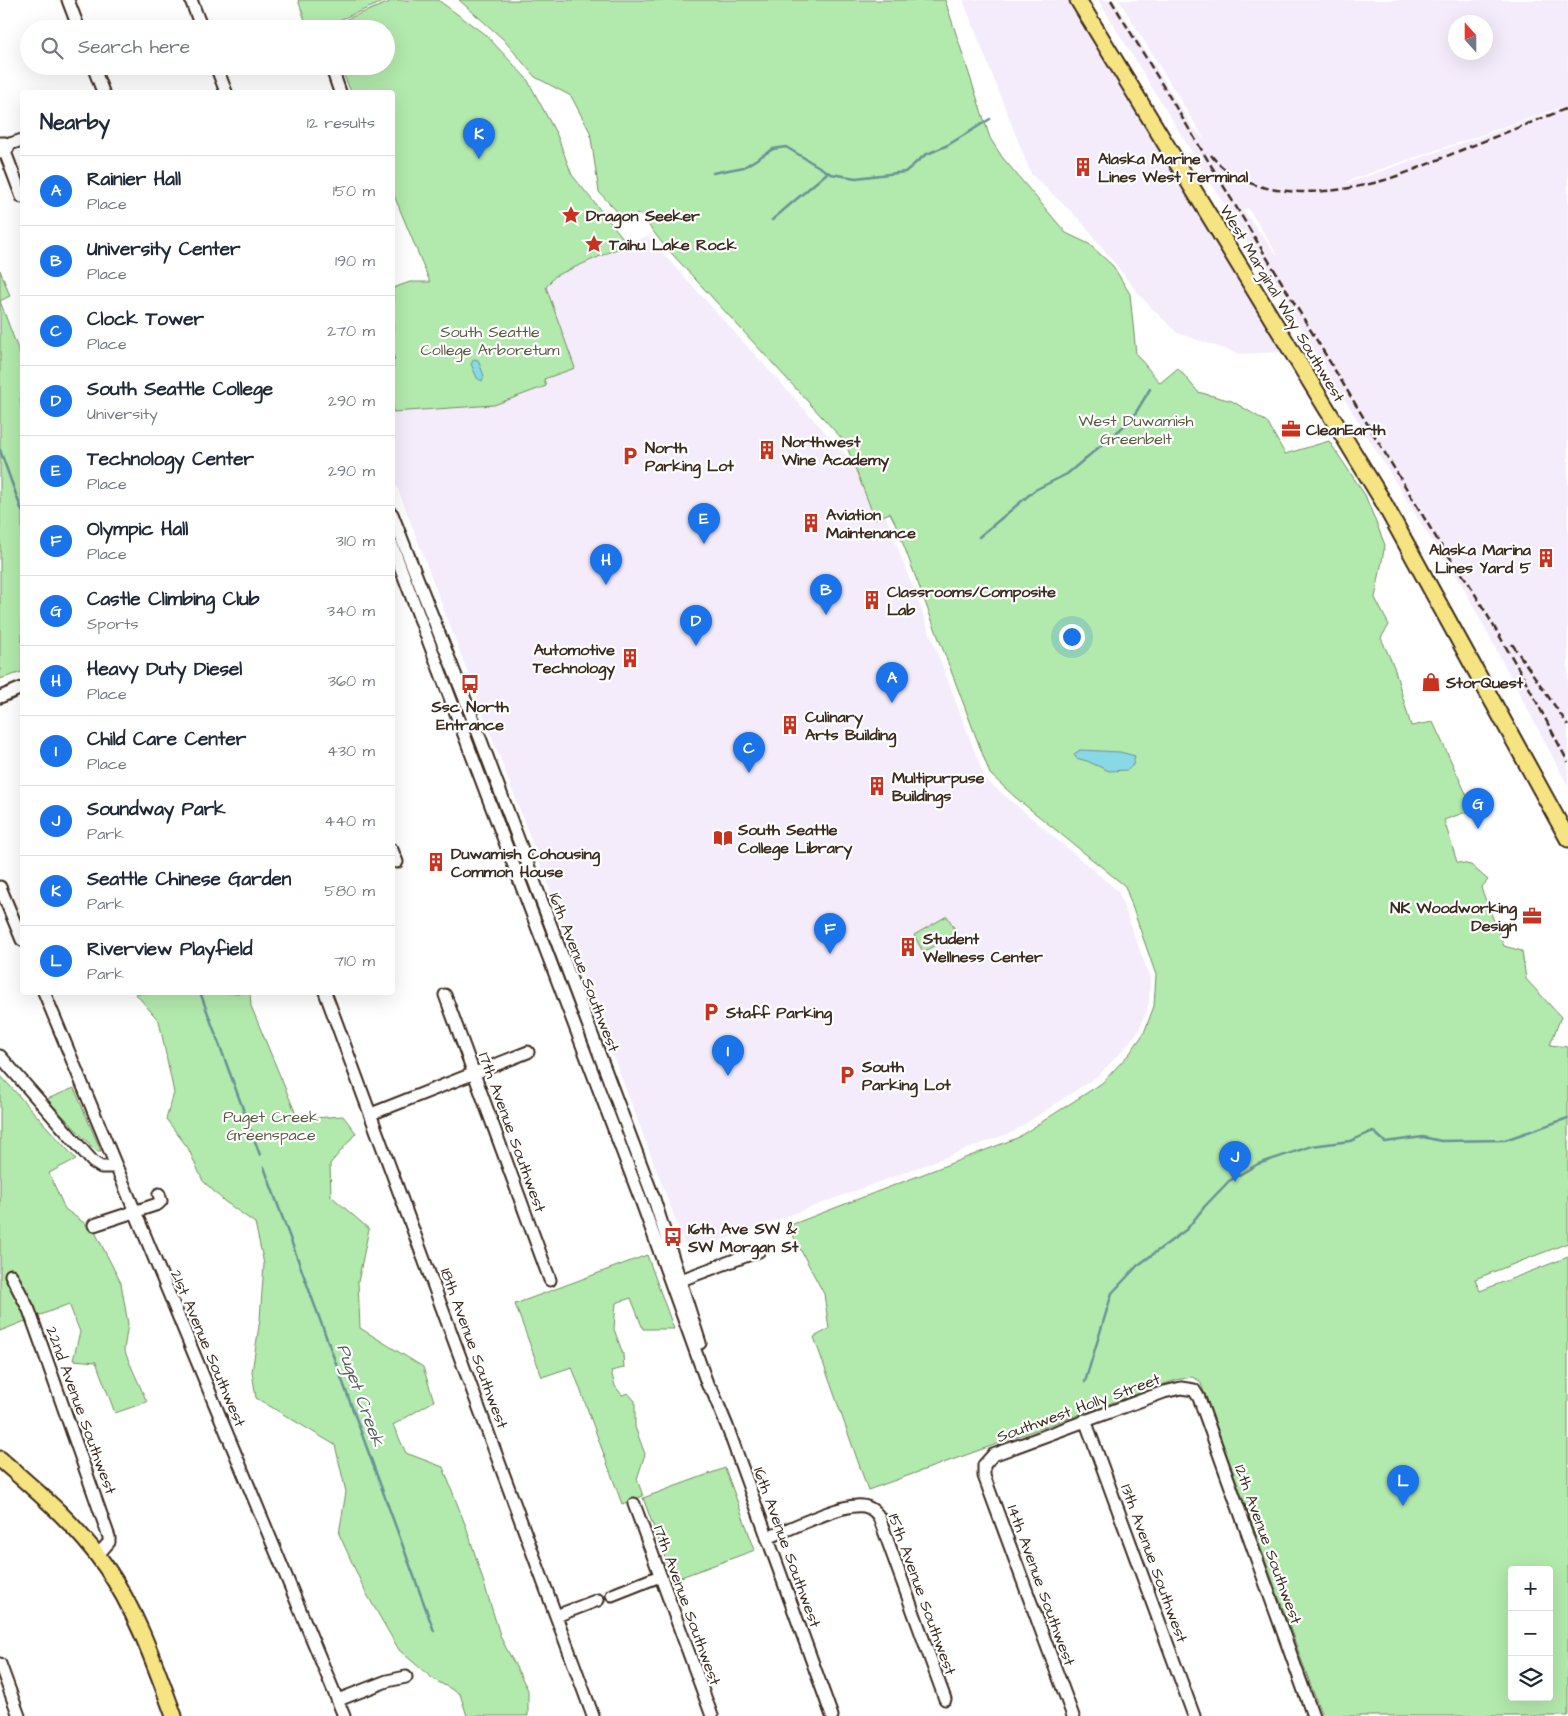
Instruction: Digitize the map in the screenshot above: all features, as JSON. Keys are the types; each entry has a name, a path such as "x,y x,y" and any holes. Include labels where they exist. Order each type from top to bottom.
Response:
{"main road":[{"name":"West Marginal Way Southwest","path":"1078,0 1381,498 1568,839"},
{"path":"0,1459 62,1514 98,1555 135,1617 174,1716"}],"street":[{"path":"68,0 76,20"},
{"path":"191,0 199,20"},
{"path":"96,75 102,90"},
{"path":"219,75 225,90"},
{"path":"334,75 339,90"},
{"path":"20,141 2,146 20,193"},
{"name":"16th Avenue Southwest","path":"395,522 474,722 654,1199 676,1282 708,1386 712,1390 832,1716"},
{"name":"16th Avenue Southwest","path":"395,553 676,1282"},
{"path":"0,696 20,689"},
{"path":"395,857 397,862"},
{"path":"0,887 20,935"},
{"name":"21st Avenue Southwest","path":"45,995 344,1716"},
{"name":"18th Avenue Southwest","path":"326,995 594,1716"},
{"name":"17th Avenue Southwest","path":"445,995 550,1280"},
{"path":"370,1114 528,1052"},
{"path":"0,1056 93,1162 101,1167 115,1167"},
{"path":"94,1225 136,1213 158,1204 161,1201 159,1194"},
{"path":"676,1282 759,1250"},
{"name":"22nd Avenue Southwest","path":"11,1275 28,1310 44,1352 109,1536 109,1542 98,1555"},
{"name":"Southwest Holly Street","path":"984,1465 993,1455 1085,1420 1164,1392 1187,1388"},
{"name":"12th Avenue Southwest","path":"1187,1388 1194,1390 1199,1398 1313,1716"},
{"name":"13th Avenue Southwest","path":"1085,1420 1194,1716"},
{"name":"14th Avenue Southwest","path":"984,1465 984,1476 1073,1716"},
{"name":"17th Avenue Southwest","path":"634,1504 712,1716"},
{"name":"15th Avenue Southwest","path":"767,1538 847,1507 864,1506 875,1511 879,1517 945,1699"},
{"path":"612,1595 660,1576"},
{"path":"556,1616 598,1600"},
{"path":"0,1664 19,1716"},
{"path":"338,1700 387,1681 406,1677"}],"shaded area":[{"path":"963,0 1073,0 1296,346 1281,352 1240,354 1177,333 1142,298 1080,220 1031,174"},
{"path":"1098,0 1114,0 1192,126 1206,142 1119,0 1568,0 1568,786 1461,583 1427,533","holes":["1559,109 1348,183 1348,181","1248,208 1277,254 1277,255 1243,210"]},
{"path":"647,236 846,455 867,482 885,514 985,779 1118,891 1150,978 1149,1003 1139,1030 1122,1051 1099,1075 1013,1132 688,1253 395,481 395,287 410,282 546,287 555,276"}],"green space":[{"path":"298,0 388,0 339,20 305,20"},
{"name":"South Seattle College Arboretum","path":"395,0 438,0 487,36 527,79 557,135 572,175 628,244 555,276 546,287 575,368 544,379 546,386 494,405 395,412 395,287 410,282 430,282 395,198 395,90 350,90 344,75 395,75 395,20 344,20"},
{"name":"West Duwamish Greenbelt","path":"459,0 945,0 990,138 1002,157 1066,233 1089,244 1113,266 1130,294 1136,354 1160,383 1178,368 1198,392 1232,401 1267,422 1285,454 1329,441 1365,495 1385,545 1375,598 1389,625 1381,638 1394,667 1411,726 1433,722 1469,800 1469,811 1444,820 1457,862 1471,865 1488,880 1481,888 1504,946 1522,951 1526,979 1561,1017 1550,1045 1568,1047 1568,1243 1475,1279 1480,1291 1568,1257 1568,1716 1322,1716 1200,1381 1192,1377 1176,1380 868,1490 814,1337 829,1329 824,1294 788,1226 1017,1138 1102,1083 1130,1053 1144,1033 1154,1006 1156,975 1125,886 1015,797 990,774 896,525 890,513 875,519 845,442 662,243 640,214 622,217 599,192 590,132 571,96 535,77 503,39"},
{"path":"0,270 10,296 0,301"},
{"path":"0,301 20,355 20,673 0,679"},
{"path":"947,916 957,933 923,952 914,935"},
{"name":"Puget Creek Greenspace","path":"137,995 250,995 251,1006 298,1119 343,1116 356,1133 330,1164 331,1196 369,1229 358,1282 360,1328 423,1367 434,1401 393,1425 406,1453 443,1467 468,1532 501,1638 528,1690 528,1716 467,1716 460,1694 433,1679 399,1650 365,1591 339,1534 346,1492 335,1445 256,1398 252,1372 260,1319 264,1264 255,1223 224,1201 203,1181 188,1148 166,1119 174,1093 159,1021"},
{"path":"0,1075 76,1159 49,1173 65,1209 94,1230 121,1283 128,1324 124,1350 147,1402 115,1413 96,1362 73,1360 80,1332 69,1304 0,1331"},
{"path":"74,1088 101,1151 96,1151 47,1099"},
{"path":"647,1255 674,1329 643,1329 631,1298 616,1303 614,1329 623,1354 624,1368 611,1371 615,1386 622,1395 628,1393 635,1401 635,1427 645,1454 637,1479 643,1496 622,1504 572,1367 542,1377 515,1304"},
{"path":"725,1468 755,1550 673,1580 643,1498"}],"water":[{"path":"474,359 478,360 484,376 482,381 477,378 471,364"},
{"path":"1080,750 1120,752 1135,756 1133,765 1127,770 1109,771 1076,758 1074,754"}],"waterway":[{"path":"713,173 744,167 773,149 786,147 831,174 856,178 905,172 925,155 948,145 990,119"},
{"path":"772,220 827,173"},
{"path":"979,537 1035,490 1067,474 1117,432 1132,419 1150,389"},
{"name":"Puget Creek","path":"0,450 20,505"},
{"name":"Puget Creek","path":"201,995 260,1155"},
{"path":"1085,1382 1112,1293 1137,1266 1187,1229 1205,1206 1229,1181 1258,1164 1312,1146 1350,1141 1373,1131 1385,1142 1423,1137 1441,1141 1505,1140 1568,1118"},
{"name":"Puget Creek","path":"264,1167 434,1631"}],"railway":[{"path":"1111,0 1440,544 1468,582 1524,678 1568,762"},
{"path":"1211,155 1227,171 1246,182 1292,192 1317,192 1341,189 1385,180 1417,169 1568,108"},
{"path":"1512,644 1568,725"}],"place":[{"name":"Seattle Chinese Garden","path":"479,159"},
{"name":"Alaska Marine Lines West Terminal","path":"1083,167"},
{"name":"Dragon Seeker","path":"571,215"},
{"name":"Taihu Lake Rock","path":"594,244"},
{"name":"CleanEarth","path":"1291,429"},
{"name":"Northwest Wine Academy","path":"767,450"},
{"name":"North Parking Lot","path":"630,456"},
{"name":"Aviation Maintenance","path":"811,523"},
{"name":"Technology Center","path":"704,544"},
{"name":"Alaska Marina Lines Yard 5","path":"1546,558"},
{"name":"Heavy Duty Diesel","path":"606,585"},
{"name":"Classrooms/Composite Lab","path":"872,600"},
{"name":"University Center","path":"826,615"},
{"name":"South Seattle College","path":"696,646"},
{"name":"Automotive Technology","path":"630,658"},
{"name":"StorQuest","path":"1431,682"},
{"name":"Ssc North Entrance","path":"470,684"},
{"name":"Rainier Hall","path":"892,703"},
{"name":"Culinary Arts Building","path":"790,725"},
{"name":"Clock Tower","path":"749,773"},
{"name":"Multipurpuse Buildings","path":"877,786"},
{"name":"Castle Climbing Club","path":"1478,829"},
{"name":"South Seattle College Library","path":"723,838"},
{"name":"Duwamish Cohousing Common House","path":"436,862"},
{"name":"NK Woodworking Design","path":"1532,916"},
{"name":"Student Wellness Center","path":"908,947"},
{"name":"Olympic Hall","path":"830,954"},
{"name":"Staff Parking","path":"711,1012"},
{"name":"South Parking Lot","path":"847,1075"},
{"name":"Child Care Center","path":"728,1076"},
{"name":"Soundway Park","path":"1235,1182"},
{"name":"16th Ave SW & SW Morgan St","path":"673,1237"},
{"name":"Riverview Playfield","path":"1403,1506"}]}
